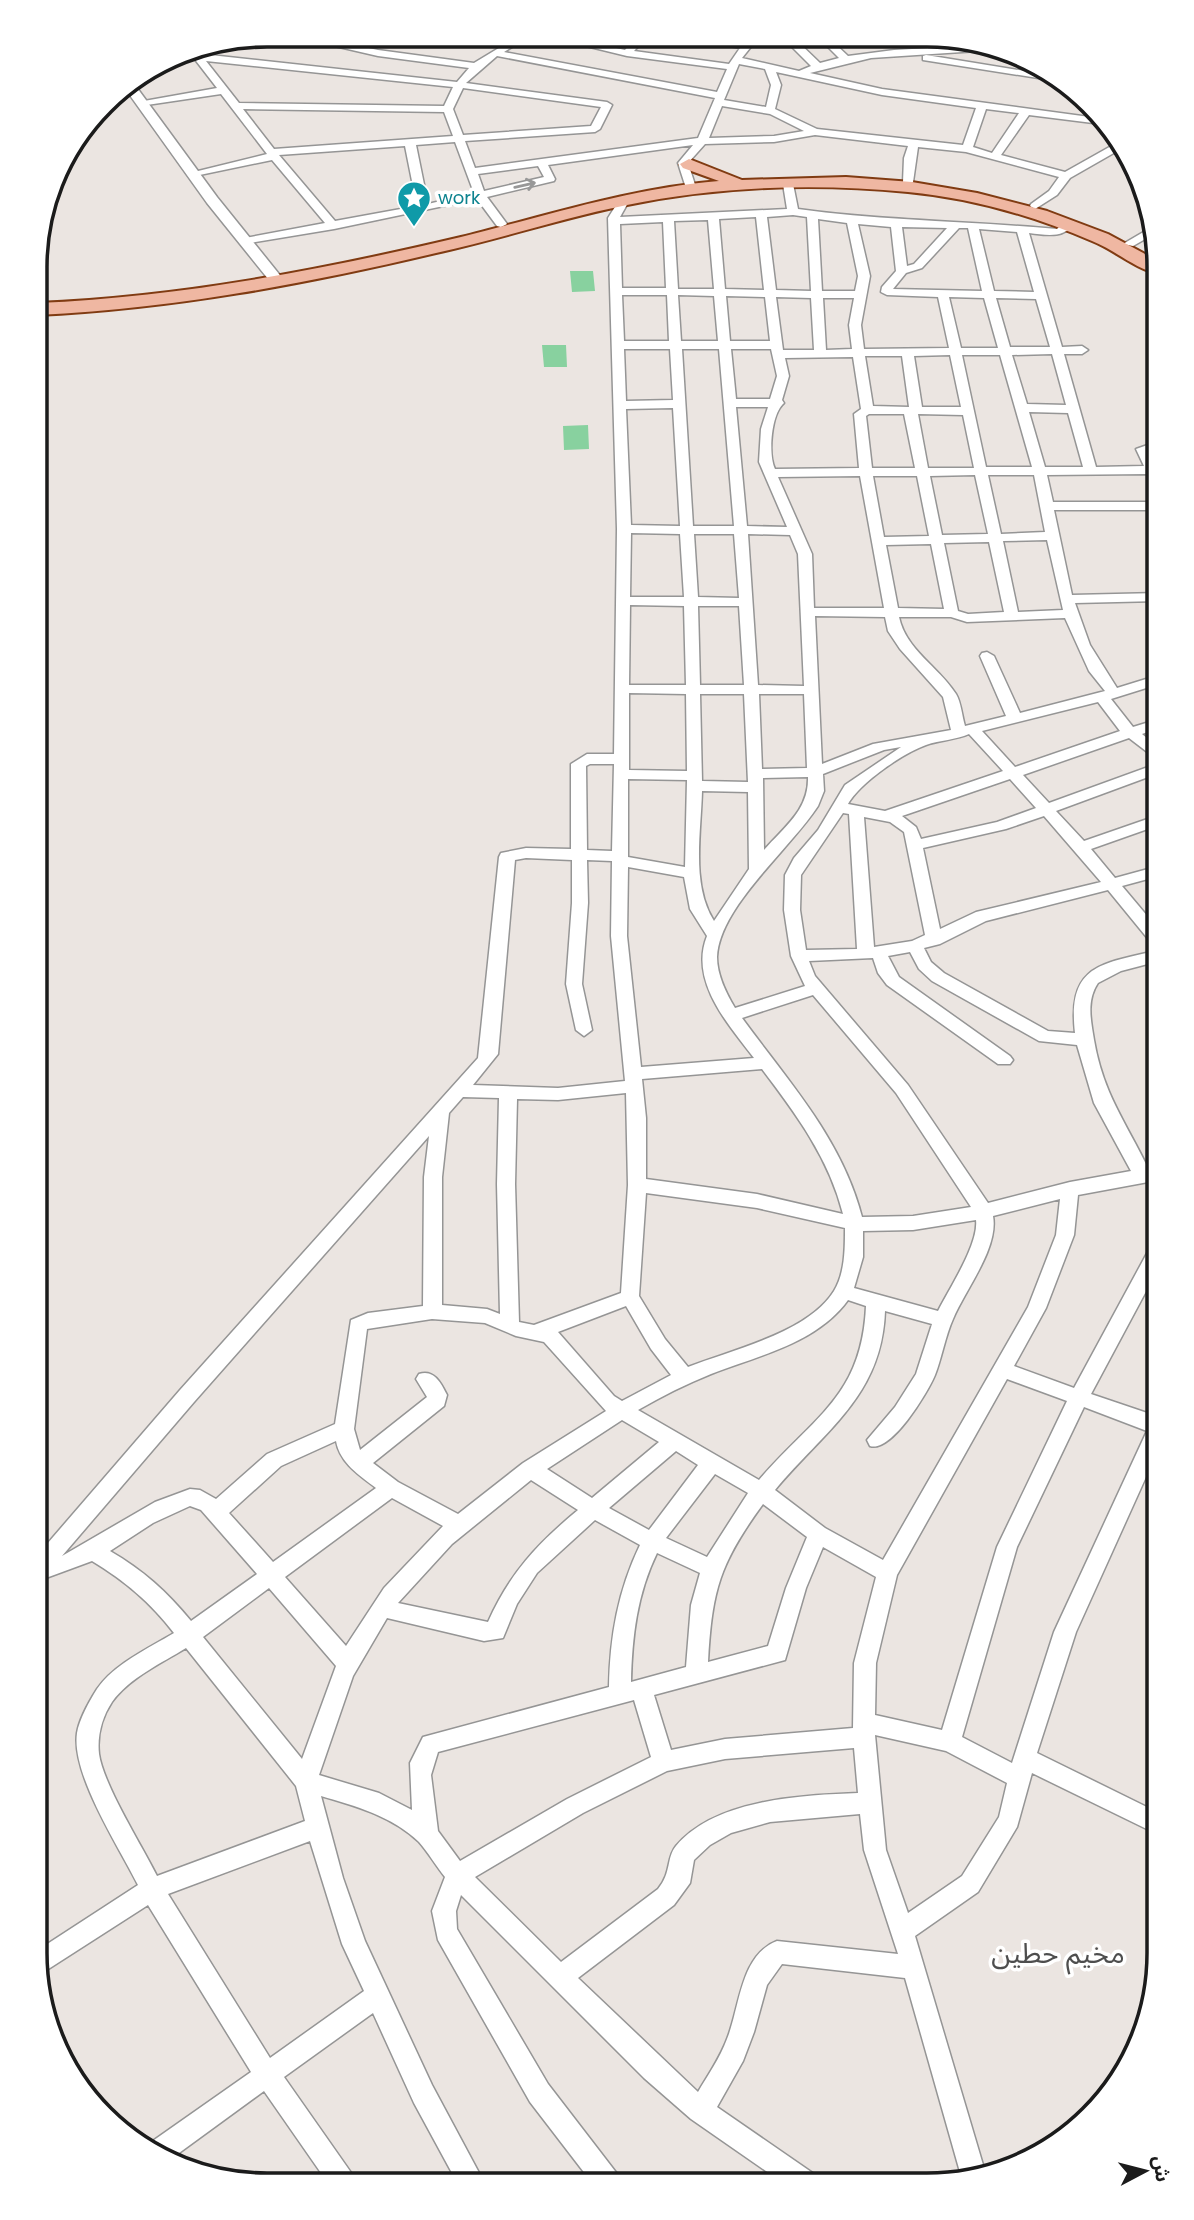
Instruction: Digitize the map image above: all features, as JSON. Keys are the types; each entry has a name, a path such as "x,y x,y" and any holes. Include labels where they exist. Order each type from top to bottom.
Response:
{"main road":[{"path":"661,188 686,163 734,181"},
{"path":"47,308 274,278 471,240 599,206 734,181 855,178 952,187 1035,206 1129,244 1146,254"},
{"path":"274,278 661,188 788,184 873,184 947,192 1027,209 1069,223 1147,263"},
{"path":"47,300 101,301"}],"street":[{"path":"366,47 474,66"},
{"path":"501,224 480,195 448,109 459,85 474,66 505,47"},
{"path":"600,47 627,53 769,66 882,92 1090,120"},
{"path":"627,53 633,47"},
{"path":"695,187 686,163 702,141 734,63 745,47"},
{"path":"797,47 817,66"},
{"path":"833,47 846,60"},
{"path":"802,72 846,60 909,52 957,50"},
{"path":"909,52 944,62 1035,76"},
{"path":"494,53 770,110 815,132"},
{"path":"194,175 273,154 595,129 607,105 539,91 459,85 211,55"},
{"path":"200,58 273,154 334,226"},
{"path":"769,66 776,85 770,110"},
{"path":"144,104 224,90"},
{"path":"623,90 718,101"},
{"path":"135,92 243,241 274,278"},
{"path":"237,106 448,109"},
{"path":"968,149 982,106"},
{"path":"996,155 1026,111"},
{"path":"471,172 702,141 774,139 815,132 968,149 1066,176"},
{"path":"410,142 424,208"},
{"path":"908,182 909,158 915,142"},
{"path":"1035,206 1053,193 1066,176 1112,149"},
{"path":"243,241 424,208 550,179 542,163"},
{"path":"788,184 793,212"},
{"path":"624,201 615,219 624,529 619,936 634,1080 637,1185 630,1297 658,1344 684,1377"},
{"path":"599,206 615,219 793,212 896,225 973,225 1061,231 1069,223"},
{"path":"757,870 752,690 740,530 754,464 778,403 783,376 769,293 761,213"},
{"path":"812,215 820,354"},
{"path":"306,1781 348,1664 382,1608 423,1556 458,1524 530,1469 623,1410 684,1377 803,1328 837,1302 844,1292 852,1266 855,1223 825,1146 731,1015 711,969 710,947 715,936 757,870 811,807 816,791 809,690 805,554 754,464 731,403 713,216"},
{"path":"668,218 691,601 695,781 691,873 694,900 715,936"},
{"path":"852,220 864,276 855,325 867,410"},
{"path":"896,225 902,271"},
{"path":"956,225 918,266 902,271 887,292 1040,296"},
{"path":"973,225 1048,506 1073,614 1090,663 1131,733 1147,746"},
{"path":"1022,229 1091,471"},
{"path":"1129,244 1144,235"},
{"path":"618,291 862,295"},
{"path":"943,295 1012,617"},
{"path":"620,345 727,346 820,354 1082,350"},
{"path":"908,353 913,411 923,473 953,613"},
{"path":"731,403 778,403"},
{"path":"621,405 681,404"},
{"path":"1022,408 1073,409"},
{"path":"966,411 867,410 860,414 866,473 890,612 898,638 950,696 966,732 1012,772 1112,883 1147,917"},
{"path":"754,464 866,473 1147,470"},
{"path":"1048,506 1147,506"},
{"path":"624,529 794,531"},
{"path":"879,541 1054,536"},
{"path":"1068,599 1147,597"},
{"path":"623,601 746,602"},
{"path":"806,612 953,613 961,618 1073,614"},
{"path":"987,656 1015,719"},
{"path":"584,1030 574,984 580,903 578,764 587,759 695,781 756,780 814,772 892,741 919,742 966,732 1147,683"},
{"path":"621,689 809,690"},
{"path":"886,816 1147,727"},
{"path":"877,1440 916,1392 943,1320 981,1244 986,1228 983,1210 902,1089 814,989 799,956 792,910 793,875 850,788 919,742"},
{"path":"914,845 1001,826 1147,773"},
{"path":"839,807 886,816 907,825 914,845 934,940"},
{"path":"856,810 872,953 893,981 1004,1060"},
{"path":"1081,847 1147,824"},
{"path":"47,1559 489,1054 507,857 526,853 619,858 691,873"},
{"path":"799,956 872,953 915,946 934,940 982,916 1023,908 1147,874"},
{"path":"915,946 925,965 937,977 1045,1037 1086,1040"},
{"path":"1146,1168 1098,1091 1081,1005 1092,979 1105,971 1147,959"},
{"path":"731,1015 814,989"},
{"path":"459,1091 508,1094 574,1093 634,1080 766,1063"},
{"path":"508,1094 506,1184 510,1327"},
{"path":"432,1312 433,1177 440,1113"},
{"path":"637,1185 770,1203 855,1223 921,1222 1146,1175"},
{"path":"972,2169 914,1967 875,1850 868,1802 863,1730 864,1663 887,1573 1037,1308 1061,1250 1068,1220 1070,1189"},
{"path":"950,1742 1003,1556 1077,1399 1146,1282"},
{"path":"844,1292 943,1320"},
{"path":"537,1332 630,1297"},
{"path":"696,1672 702,1606 712,1569 741,1520 786,1463 831,1419 862,1380 875,1338 876,1301"},
{"path":"458,1524 391,1488 359,1463 348,1450 344,1429 358,1325 368,1320 432,1312 487,1316 510,1327 537,1332 555,1339 600,1395 673,1442 763,1492 818,1534 887,1573"},
{"path":"1004,1370 1077,1399 1146,1422"},
{"path":"359,1463 437,1400 437,1395 426,1379"},
{"path":"216,1512 274,1460 344,1429"},
{"path":"382,1608 493,1632 518,1583 530,1567 555,1541 673,1442"},
{"path":"902,1931 970,1884 1009,1820 1048,1681 1083,1587 1146,1451"},
{"path":"664,1762 631,1690 622,1624 629,1595 650,1543 679,1500 711,1464"},
{"path":"530,1469 593,1511 650,1543 712,1569"},
{"path":"336,2173 241,2037 152,1889 94,1776 88,1754 88,1731 106,1695 125,1675 190,1634 391,1488"},
{"path":"47,1569 69,1563 145,1518 191,1497 204,1500 348,1664"},
{"path":"427,1835 421,1767 422,1755 431,1744 776,1653 796,1588 818,1534"},
{"path":"93,1551 142,1582 190,1634 306,1781 331,1878 377,1996 429,2105 466,2173"},
{"path":"601,2173 539,2093 446,1932 444,1911 457,1875 575,1806 664,1762 725,1749 863,1730 950,1742 1022,1768 1146,1820"},
{"path":"306,1781 371,1800 408,1820 427,1835 457,1875 559,1978 700,2110 791,2173"},
{"path":"559,1978 666,1897 678,1883 683,1854 723,1827 764,1812 868,1802"},
{"path":"47,1957 152,1889 318,1827"},
{"path":"700,2110 727,2067 739,2041 752,1992 761,1971 777,1952 914,1967"},
{"path":"166,2147 269,2076 377,1996"}],"green space":[{"path":"570,271 593,271 595,291 572,292"},
{"path":"542,345 566,345 567,367 544,367"},
{"path":"588,425 589,449 564,450 563,426"}],"place":[{"name":"work","path":"414,228"}],"district":[{"name":"مخيم حطين","path":"1058,1953"}]}
